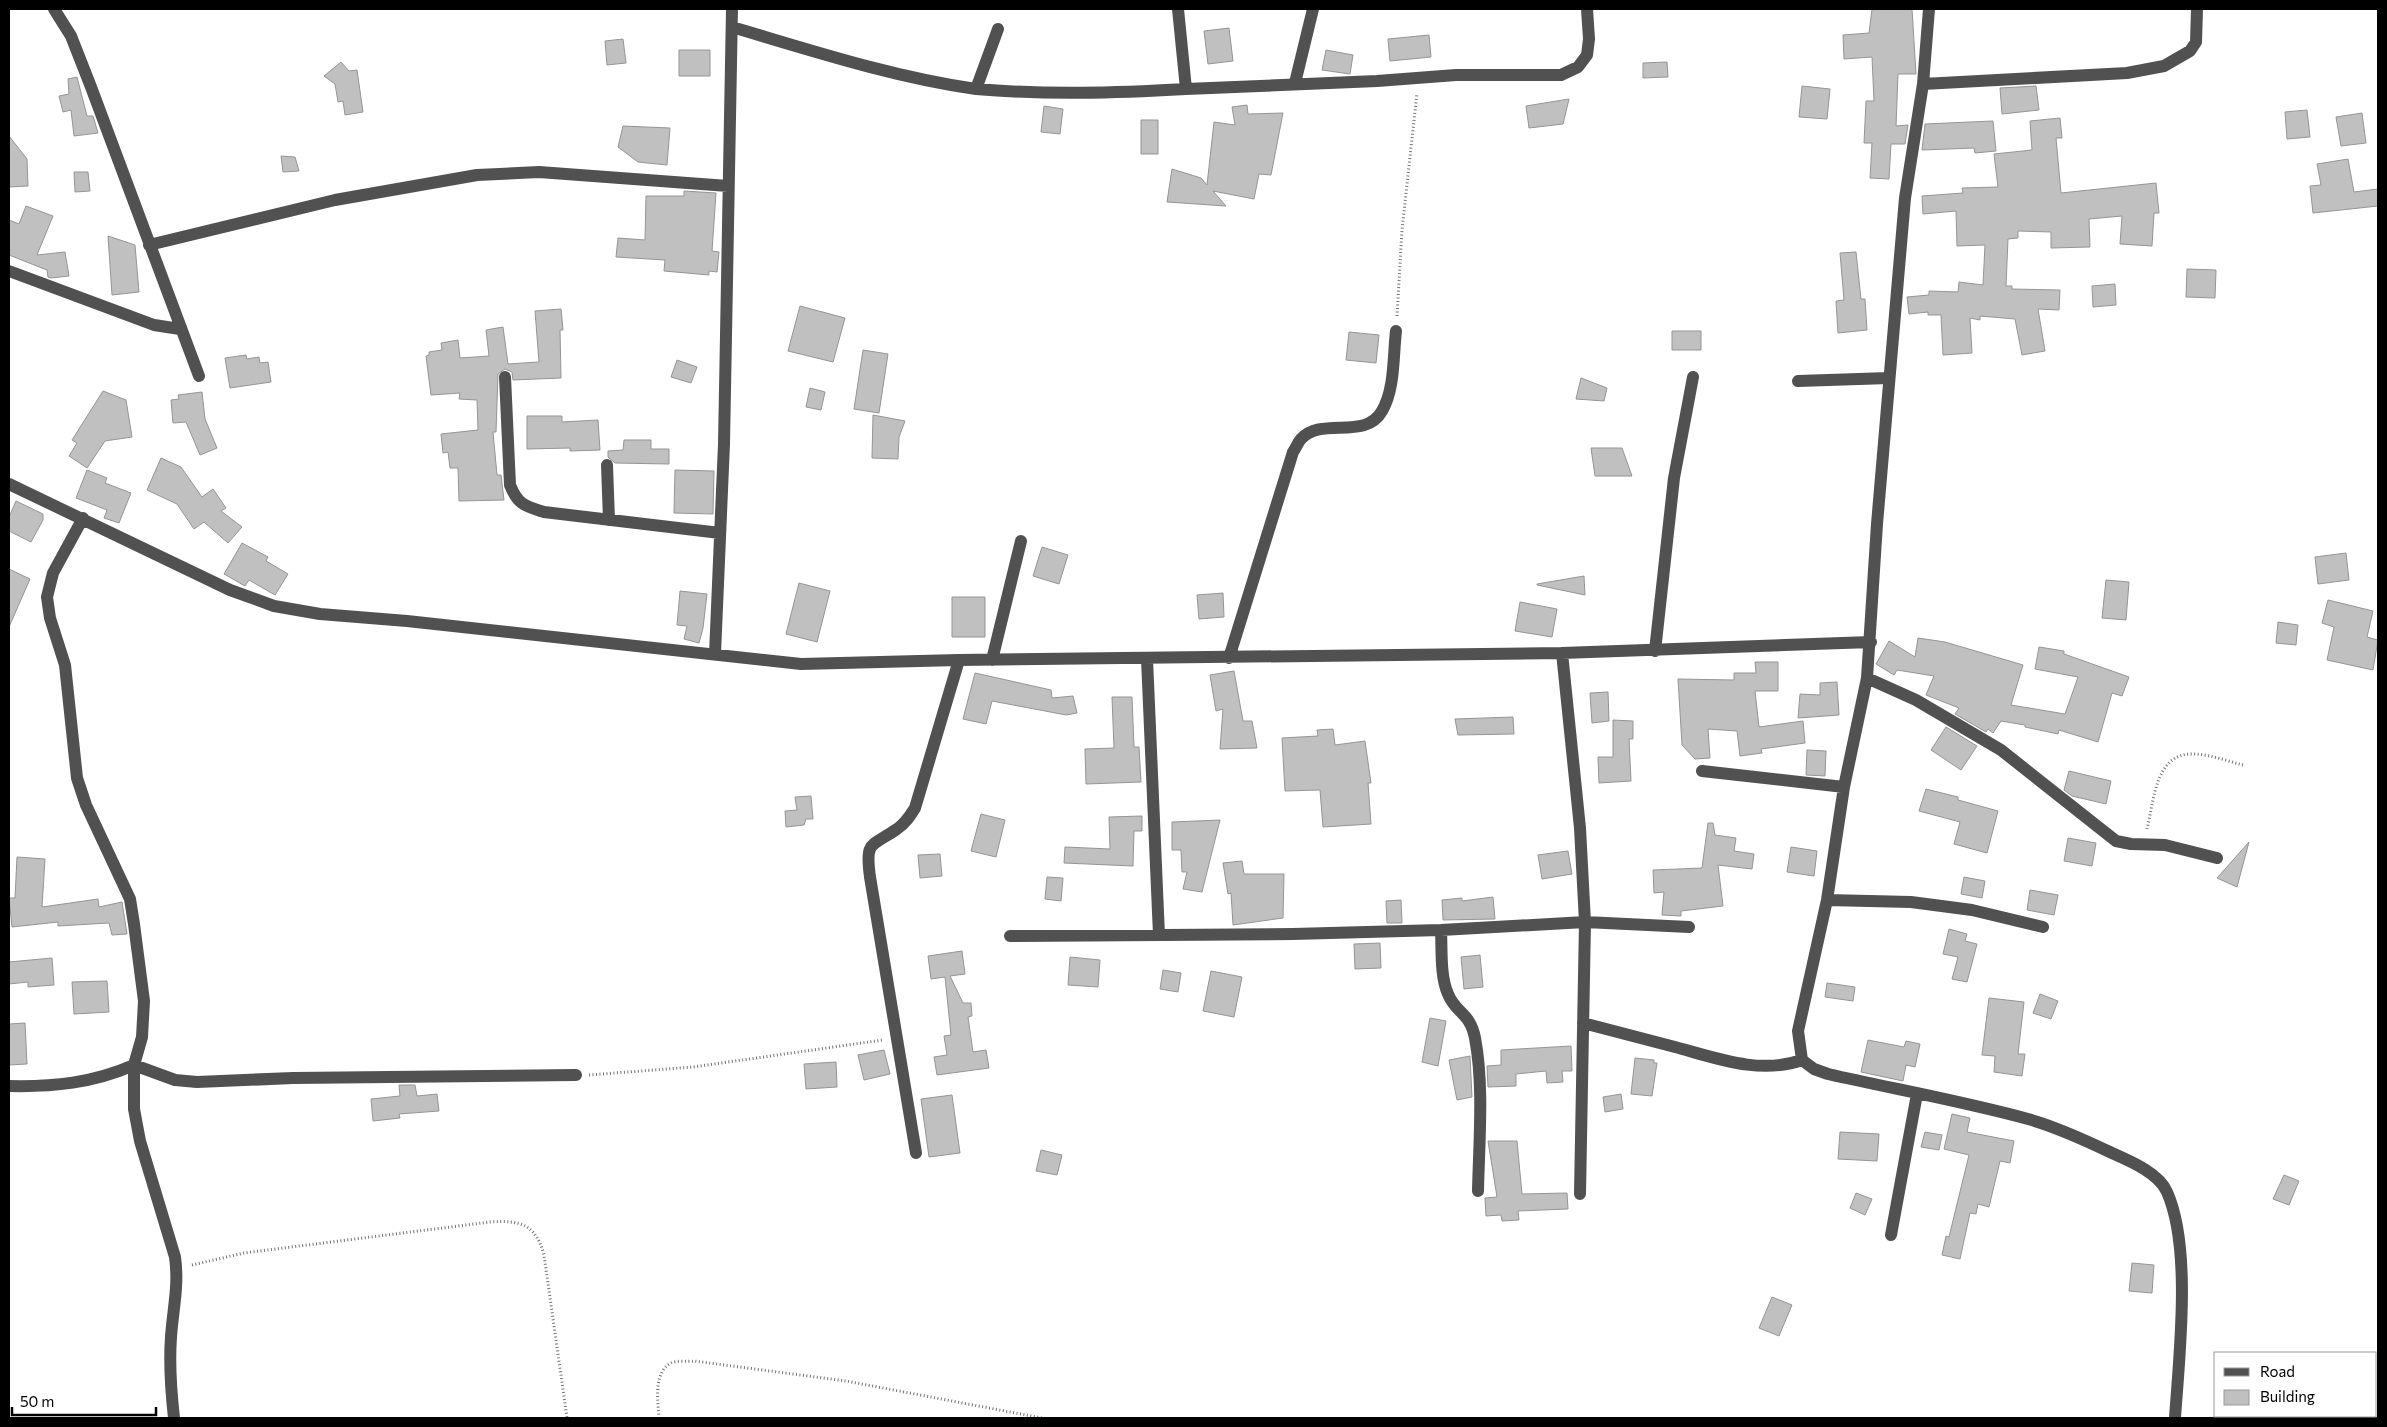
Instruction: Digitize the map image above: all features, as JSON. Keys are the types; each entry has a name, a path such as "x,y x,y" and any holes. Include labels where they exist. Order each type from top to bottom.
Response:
{"street":[{"path":"54,9 70,36 88,78 199,376"},
{"path":"715,654 720,533 732,9"},
{"path":"1178,9 1186,89"},
{"path":"1295,83 1313,9"},
{"path":"732,27 878,70 927,82 1028,94 1097,94 1456,76 1561,75 1578,68 1587,55 1589,39 1587,9"},
{"path":"1929,9 1923,84 1905,198 1877,524 1868,678 1844,787 1827,900 1800,1017 1798,1031 1802,1060 1814,1069 1828,1074 2028,1119 2063,1131 2131,1161 2155,1178 2166,1190 2178,1235 2180,1336 2175,1418"},
{"path":"1923,84 2127,73 2164,66 2190,51 2196,42 2197,9"},
{"path":"976,89 998,29"},
{"path":"149,244 335,200 477,176 539,172 728,186"},
{"path":"9,271 154,325 180,329"},
{"path":"1229,658 1293,452 1301,438 1310,433 1323,429 1358,427 1372,423 1382,413 1388,400 1396,331"},
{"path":"504,377 510,485 515,498 523,506 544,512 720,533"},
{"path":"1655,650 1674,478 1693,377"},
{"path":"1798,381 1889,378"},
{"path":"607,465 609,520"},
{"path":"9,484 84,518 230,590 274,606 320,614 407,621 801,664 959,660 1562,653 1871,642"},
{"path":"84,518 54,573 47,597 50,618 65,665 77,778 86,805 130,899 134,924 144,1001 142,1037 134,1066 134,1109 140,1141 175,1257 177,1271 178,1285 171,1340 170,1374 174,1418"},
{"path":"992,660 1021,541"},
{"path":"1562,653 1580,828 1585,922 1580,1194"},
{"path":"1147,659 1159,935"},
{"path":"916,1152 870,877 869,850 874,842 896,830 907,821 915,808 959,660"},
{"path":"1868,678 1938,712 2001,750 2116,841 2131,844 2165,845 2217,858"},
{"path":"1702,771 1844,787"},
{"path":"1827,900 1911,902 1972,910 2043,927"},
{"path":"1010,936 1441,930 1585,922 1688,927"},
{"path":"1441,930 1447,993 1452,1004 1468,1017 1476,1039 1480,1097 1478,1191"},
{"path":"1583,1023 1750,1065 1778,1066 1802,1060"},
{"path":"9,1086 54,1086 84,1082 108,1076 134,1066 175,1080 197,1082 293,1078 576,1076"},
{"path":"1891,1235 1917,1094"}],"path":[{"path":"1396,331 1402,230 1419,78"},
{"path":"2144,843 2161,774 2165,765 2174,757 2194,754 2243,765"},
{"path":"576,1076 693,1067 896,1037"},
{"path":"177,1271 202,1262 244,1253 490,1222 508,1221 524,1224 534,1232 541,1243 544,1255 567,1418"},
{"path":"658,1418 657,1387 664,1370 672,1363 694,1361 846,1381 1042,1418"}],"building":[{"path":"1872,9 1912,9 1916,74 1898,74 1896,126 1908,125 1905,144 1891,144 1889,179 1870,178 1872,143 1864,143 1866,101 1874,101 1872,57 1844,59 1843,35 1869,33"},
{"path":"1229,28 1233,61 1208,64 1204,31"},
{"path":"1429,35 1431,57 1390,61 1388,39"},
{"path":"623,39 626,63 607,65 605,41"},
{"path":"679,50 710,50 710,76 679,76"},
{"path":"1326,50 1353,55 1350,74 1322,70"},
{"path":"341,62 349,71 357,70 363,112 345,115 343,101 338,102 335,84 324,76"},
{"path":"1667,62 1668,77 1643,78 1643,63"},
{"path":"77,77 87,116 93,116 98,133 74,136 71,110 63,112 59,96 69,94 68,79"},
{"path":"1802,86 1830,89 1827,119 1799,117"},
{"path":"2036,86 2039,110 2002,114 2000,88"},
{"path":"1569,99 1563,124 1529,128 1526,106"},
{"path":"1247,105 1248,114 1283,113 1271,175 1259,174 1254,199 1213,191 1226,206 1167,202 1172,169 1201,178 1207,185 1214,122 1235,125 1232,107"},
{"path":"1044,106 1063,109 1060,134 1041,132"},
{"path":"2307,110 2310,137 2287,139 2285,112"},
{"path":"2362,113 2366,143 2341,146 2336,117"},
{"path":"2060,118 2062,138 2056,138 2061,193 2156,183 2159,213 2154,213 2152,246 2120,244 2122,216 2089,219 2090,247 2051,248 2051,232 2018,231 2018,238 2008,239 2006,286 2012,286 2012,289 2060,290 2059,310 2038,309 2045,351 2022,355 2015,319 1980,316 1980,320 1970,318 1972,353 1943,355 1941,315 1928,315 1928,312 1909,314 1907,297 1929,295 1929,291 1958,292 1959,282 1983,285 1985,245 1957,246 1956,211 1923,214 1922,196 1963,193 1962,188 1998,187 1994,154 2032,150 2030,121"},
{"path":"1141,120 1158,120 1158,154 1141,154"},
{"path":"1993,121 1996,151 1975,153 1974,148 1922,150 1925,124"},
{"path":"623,126 670,128 667,165 638,162 618,147"},
{"path":"9,136 27,159 28,186 9,187"},
{"path":"281,156 295,157 299,171 283,172"},
{"path":"2348,159 2354,192 2378,189 2378,206 2313,213 2310,186 2321,185 2317,164"},
{"path":"74,172 88,172 90,191 75,192"},
{"path":"684,191 716,193 712,251 719,252 717,272 709,271 709,275 664,271 665,260 616,257 618,238 645,240 646,196 684,196"},
{"path":"26,206 53,216 37,255 65,252 69,276 48,277 47,270 9,255 9,220 19,224"},
{"path":"108,236 135,245 139,292 112,295"},
{"path":"1856,252 1861,299 1865,299 1867,330 1838,333 1836,301 1844,300 1840,253"},
{"path":"2187,269 2216,270 2215,298 2186,297"},
{"path":"2115,284 2116,305 2093,307 2092,286"},
{"path":"800,306 845,318 833,362 788,351"},
{"path":"561,309 563,330 560,330 561,378 513,380 512,372 505,369 498,374 496,432 493,432 497,475 501,475 504,500 459,501 458,468 450,468 448,452 443,453 441,434 478,430 477,400 459,399 460,393 431,395 426,356 429,355 429,352 442,350 441,343 458,340 460,358 489,356 486,330 503,327 508,364 539,362 535,311"},
{"path":"1672,331 1701,331 1701,350 1672,350"},
{"path":"1349,332 1379,335 1376,363 1346,360"},
{"path":"863,350 888,354 879,413 854,409"},
{"path":"246,355 247,359 259,357 260,363 268,362 271,382 230,388 225,358"},
{"path":"677,360 697,367 691,383 671,377"},
{"path":"1581,378 1607,388 1604,401 1576,399"},
{"path":"810,388 825,392 821,410 806,407"},
{"path":"103,391 126,400 132,437 105,441 87,468 69,456 77,443 72,440"},
{"path":"202,392 205,419 217,448 200,455 186,422 173,423 171,400 179,399 178,395"},
{"path":"873,415 905,421 899,437 898,459 872,458"},
{"path":"527,416 562,416 562,422 598,420 600,450 570,451 570,448 527,449"},
{"path":"624,440 651,440 651,449 669,449 669,464 615,463 608,457 608,451 623,450"},
{"path":"1591,448 1622,448 1632,476 1595,476"},
{"path":"161,458 181,467 202,497 213,489 226,508 221,511 242,527 228,543 204,522 194,529 177,504 147,490"},
{"path":"87,470 107,478 105,483 131,493 119,523 104,518 107,510 76,498"},
{"path":"675,470 714,471 713,514 674,513"},
{"path":"16,501 43,514 43,520 31,542 9,531 9,517"},
{"path":"242,543 268,557 266,561 288,574 275,595 249,580 245,586 224,574"},
{"path":"1042,547 1068,555 1059,584 1033,576"},
{"path":"2346,553 2349,580 2318,584 2315,557"},
{"path":"9,569 30,579 9,627"},
{"path":"1584,576 1585,595 1537,585 1537,584"},
{"path":"2106,580 2129,582 2126,620 2102,618"},
{"path":"799,583 830,591 817,642 786,634"},
{"path":"680,591 707,594 703,628 699,643 684,639 687,626 677,625"},
{"path":"1223,593 1224,617 1199,619 1197,595"},
{"path":"952,597 985,597 985,637 952,637"},
{"path":"2328,600 2373,611 2367,637 2378,640 2373,670 2327,660 2334,627 2322,623"},
{"path":"1520,602 1557,609 1552,637 1515,631"},
{"path":"2278,622 2298,625 2296,645 2276,643"},
{"path":"1918,638 1945,642 2023,665 2011,705 2065,714 2078,677 2035,669 2039,647 2064,651 2064,654 2129,677 2122,696 2112,693 2098,742 2059,730 2058,734 2001,721 1993,733 1988,729 1986,732 1955,714 1959,708 1926,695 1934,676 1897,670 1894,675 1876,664 1889,641 1915,657"},
{"path":"1755,662 1778,662 1778,691 1755,691 1759,727 1803,721 1805,743 1761,749 1762,753 1740,756 1737,731 1708,729 1710,758 1695,759 1682,745 1678,679 1734,680 1734,673 1756,673"},
{"path":"1234,671 1243,721 1252,721 1257,748 1220,749 1223,709 1216,711 1210,675"},
{"path":"975,673 1051,690 1052,698 1073,696 1077,713 1066,715 992,701 986,724 963,719"},
{"path":"1837,682 1839,715 1798,718 1800,694 1820,695 1820,683"},
{"path":"1608,692 1609,721 1592,723 1590,693"},
{"path":"1112,697 1132,697 1134,747 1139,747 1141,782 1086,784 1085,749 1114,748"},
{"path":"1513,717 1514,734 1458,735 1455,719"},
{"path":"1613,720 1633,721 1633,739 1629,739 1631,781 1599,783 1598,757 1613,757"},
{"path":"1946,727 1977,746 1961,770 1931,750"},
{"path":"1333,729 1335,745 1365,741 1371,783 1368,783 1371,824 1323,827 1320,790 1285,791 1282,738 1318,736 1317,730"},
{"path":"1807,750 1826,751 1825,776 1806,775"},
{"path":"2069,771 2111,781 2106,804 2072,796 2064,790"},
{"path":"1926,789 1958,797 1958,800 1998,811 1987,853 1954,844 1960,822 1919,811"},
{"path":"811,796 813,819 806,819 804,825 786,827 785,811 797,810 795,797"},
{"path":"981,814 1005,820 996,857 971,851"},
{"path":"1142,816 1142,831 1134,831 1133,866 1064,863 1065,847 1110,849 1109,817"},
{"path":"1220,820 1202,892 1183,889 1187,872 1182,872 1181,850 1172,850 1172,822"},
{"path":"1708,823 1713,823 1715,835 1736,838 1734,851 1754,854 1752,869 1718,865 1723,906 1681,911 1681,916 1662,915 1664,892 1654,893 1653,870 1702,868"},
{"path":"2068,838 2096,843 2092,866 2064,861"},
{"path":"2249,842 2237,887 2217,878"},
{"path":"1791,847 1817,851 1814,876 1787,872"},
{"path":"1568,851 1572,874 1542,879 1538,855"},
{"path":"940,854 942,876 920,878 918,855"},
{"path":"17,857 45,859 42,907 98,899 99,907 122,902 127,934 112,935 109,923 58,926 58,922 12,927 9,898 15,898"},
{"path":"1242,861 1244,874 1284,874 1283,918 1233,925 1231,893 1228,894 1223,863"},
{"path":"1047,877 1063,878 1061,901 1045,899"},
{"path":"1964,877 1985,881 1982,898 1961,894"},
{"path":"2030,890 2058,895 2054,915 2027,910"},
{"path":"1493,897 1495,919 1443,920 1442,900 1462,898 1462,901"},
{"path":"1401,900 1402,923 1387,923 1386,901"},
{"path":"1949,929 1967,934 1965,941 1977,944 1967,982 1952,979 1958,957 1943,954"},
{"path":"1380,943 1381,968 1355,969 1354,944"},
{"path":"962,951 965,974 950,976 963,1003 971,1003 972,1016 968,1017 973,1052 986,1050 989,1068 937,1075 934,1057 947,1055 944,1036 951,1035 945,977 931,979 928,956"},
{"path":"1480,955 1483,987 1464,989 1461,957"},
{"path":"1070,957 1100,960 1098,987 1068,985"},
{"path":"52,958 54,985 28,987 28,982 9,984 9,962"},
{"path":"1163,970 1181,973 1178,992 1160,989"},
{"path":"1211,971 1242,977 1234,1017 1203,1011"},
{"path":"107,981 109,1012 74,1014 72,982"},
{"path":"1827,983 1855,987 1853,1001 1825,997"},
{"path":"2040,994 2058,1001 2051,1019 2033,1013"},
{"path":"1989,998 2024,1002 2018,1054 2025,1054 2022,1076 1994,1072 1995,1056 1982,1055"},
{"path":"1430,1018 1446,1021 1438,1066 1422,1062"},
{"path":"25,1023 27,1064 9,1065 9,1024"},
{"path":"1868,1040 1904,1047 1906,1041 1920,1044 1915,1067 1906,1065 1903,1081 1861,1072"},
{"path":"1571,1046 1572,1071 1562,1071 1563,1082 1547,1083 1546,1071 1516,1074 1516,1086 1488,1087 1487,1066 1501,1065 1501,1050"},
{"path":"884,1050 890,1074 864,1080 858,1055"},
{"path":"1470,1056 1472,1097 1457,1100 1449,1060"},
{"path":"1635,1058 1654,1060 1654,1063 1657,1063 1652,1096 1631,1094"},
{"path":"836,1062 837,1087 806,1089 804,1064"},
{"path":"399,1085 415,1085 417,1096 437,1094 439,1111 399,1114 400,1118 373,1121 371,1099 400,1096"},
{"path":"1621,1094 1623,1109 1605,1112 1603,1097"},
{"path":"952,1095 960,1153 929,1157 921,1099"},
{"path":"1952,1114 1970,1118 1967,1132 2014,1141 2010,1163 2000,1161 1989,1207 1978,1204 1976,1214 1970,1213 1960,1259 1942,1255 1946,1236 1949,1237 1969,1155 1944,1149"},
{"path":"1840,1132 1879,1134 1877,1161 1838,1159"},
{"path":"1925,1132 1942,1135 1939,1150 1921,1147"},
{"path":"1488,1141 1517,1141 1522,1194 1567,1193 1568,1209 1518,1211 1519,1220 1502,1221 1501,1215 1486,1216 1485,1198 1497,1197"},
{"path":"1041,1150 1062,1155 1057,1175 1036,1171"},
{"path":"2284,1175 2299,1181 2289,1205 2273,1199"},
{"path":"1856,1193 1872,1199 1865,1215 1850,1208"},
{"path":"2132,1263 2154,1265 2152,1293 2129,1291"},
{"path":"1772,1297 1792,1305 1779,1336 1759,1328"}]}
